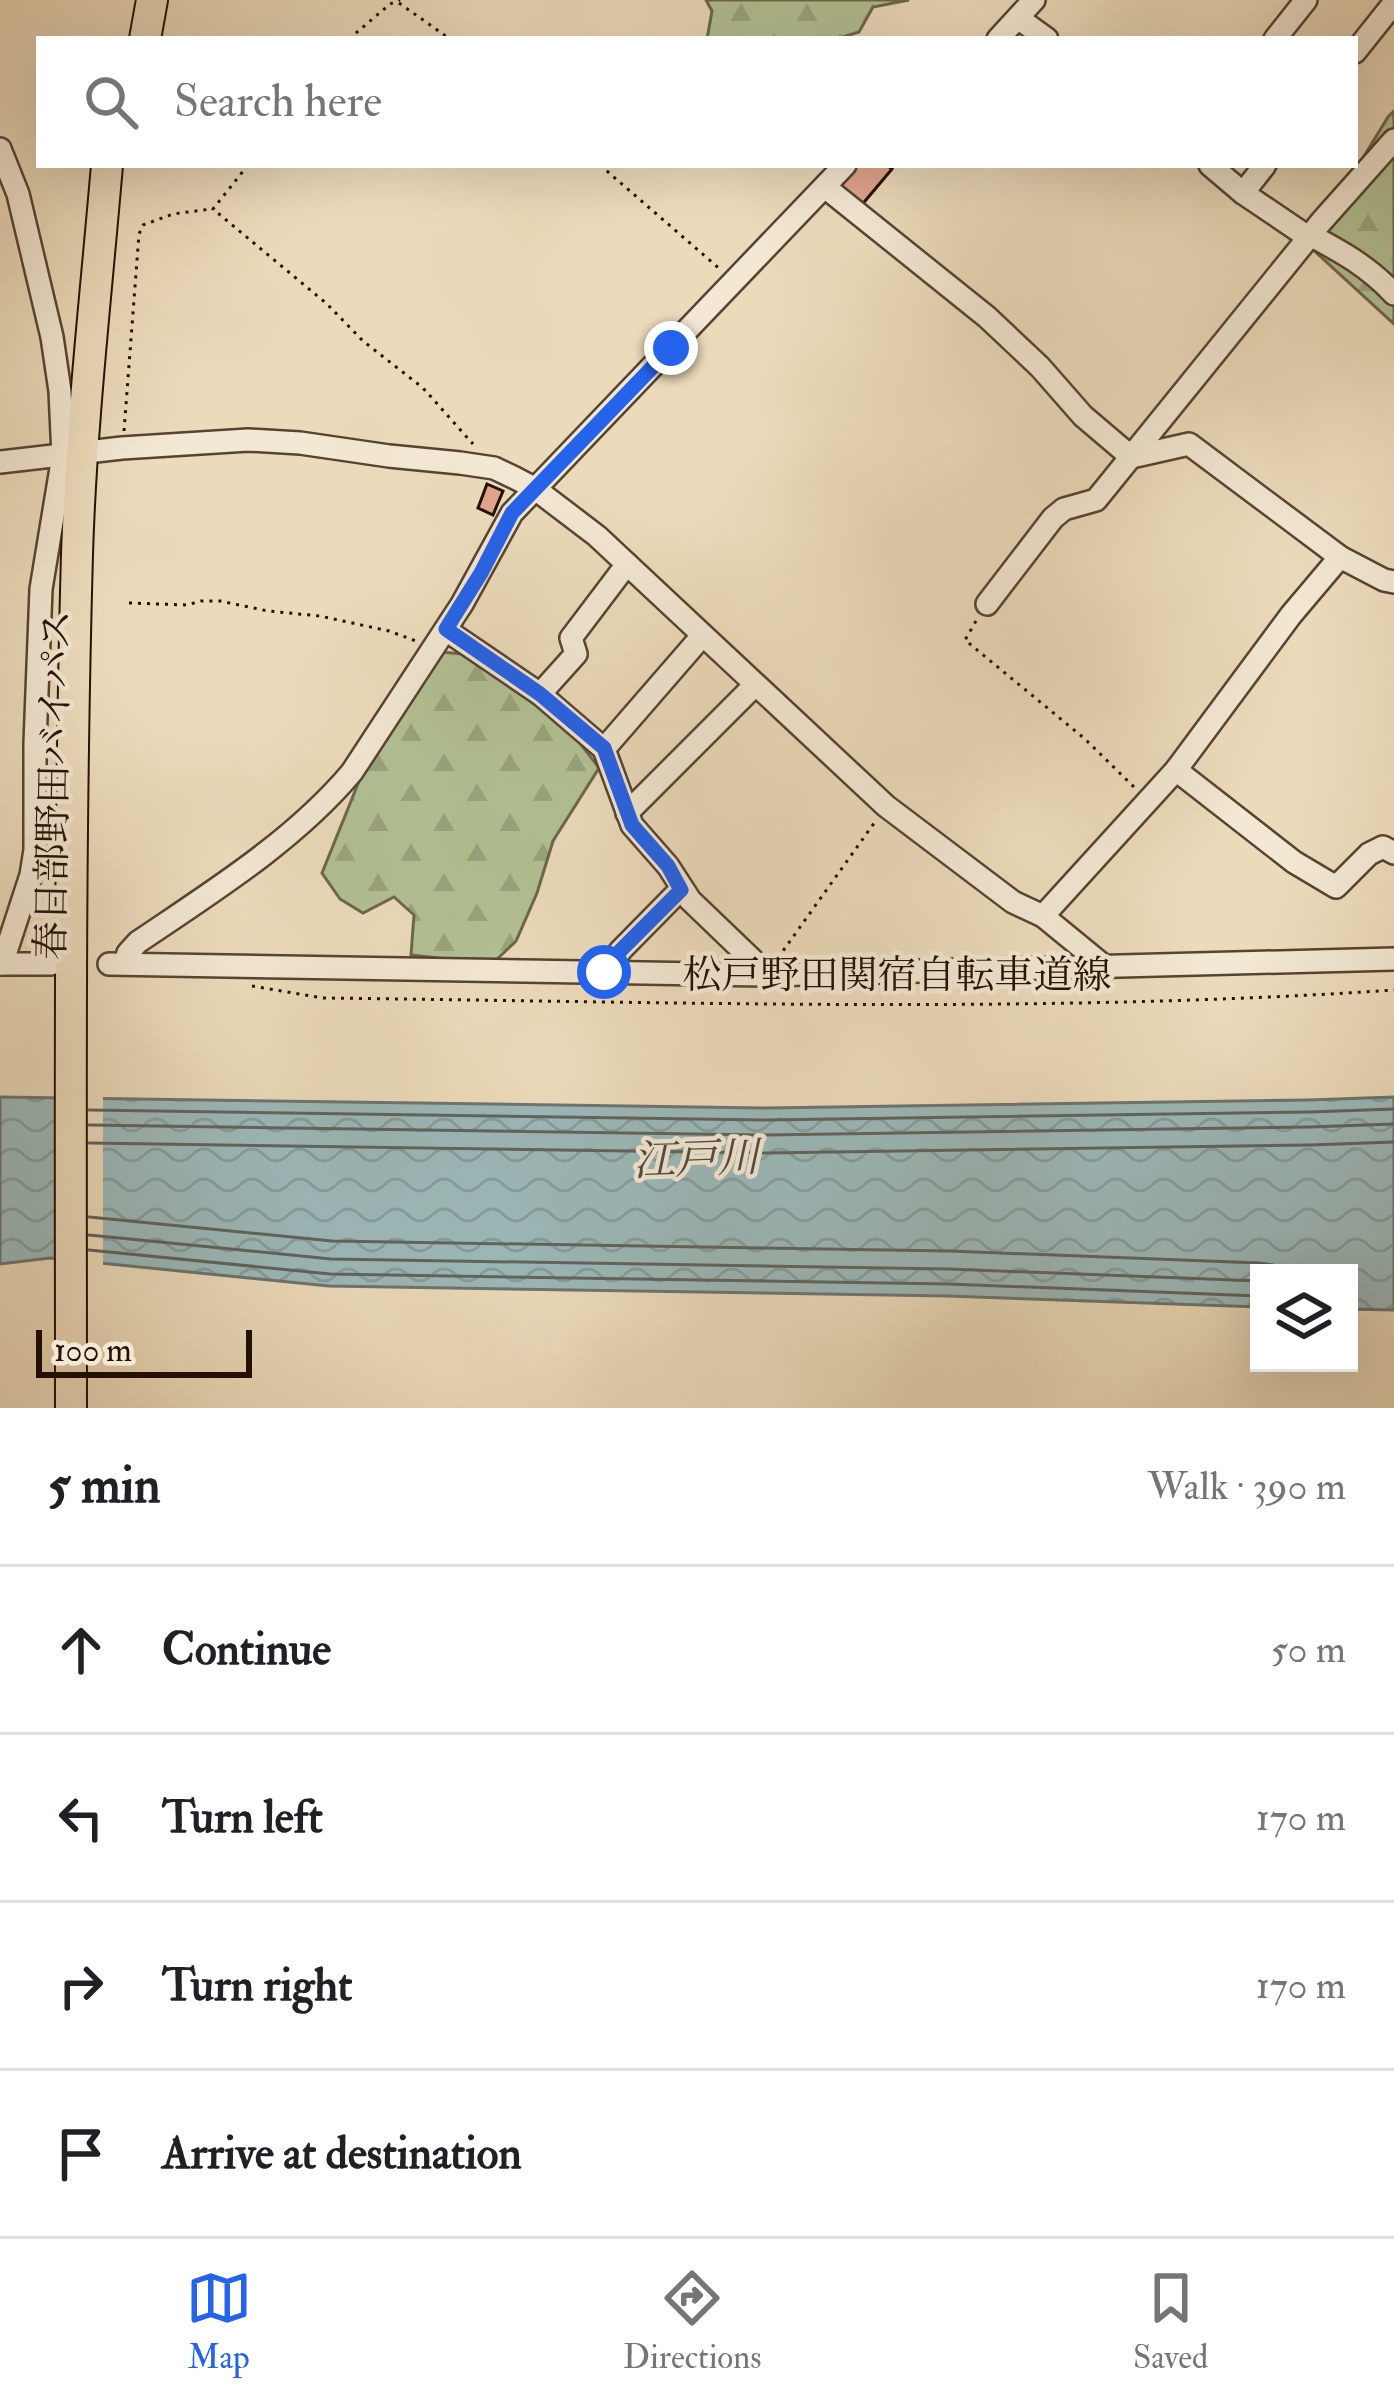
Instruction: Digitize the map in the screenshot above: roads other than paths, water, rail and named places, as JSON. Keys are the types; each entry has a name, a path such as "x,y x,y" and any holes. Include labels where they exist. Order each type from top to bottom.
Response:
{"highway":[{"path":"127,36 133,0"},
{"path":"146,36 152,0"},
{"name":"春日部野田バイパス","path":"93,452 107,168"},
{"name":"春日部野田バイパス","path":"89,1408 77,551 126,168"},
{"name":"春日部野田バイパス","path":"71,1408 80,1011"}],"street":[{"path":"1001,36 1034,0"},
{"path":"1277,36 1306,0"},
{"path":"1358,48 1394,3"},
{"path":"1018,17 1043,36"},
{"path":"987,604 1053,518 1064,509 1096,500 1309,236 1394,140"},
{"path":"0,149 18,194 60,391 93,452 40,589 35,850 1,964 51,964"},
{"path":"842,168 512,513 433,650 336,792 237,873 138,942 117,964 767,974 1394,959"},
{"path":"1214,168 1309,236 1353,257 1394,294"},
{"path":"1243,193 1263,168"},
{"path":"825,187 987,317 1096,428 1131,454 1190,444 1340,557 1394,582"},
{"path":"0,462 248,440 494,468 534,488 597,536 886,806 1013,902 1043,916 1104,966"},
{"path":"1043,916 1176,770 1340,557"},
{"path":"540,694 576,654 571,638 627,565"},
{"path":"446,629 540,694 604,748 632,825 668,866 681,890 767,974"},
{"path":"604,748 702,636"},
{"path":"627,813 754,686"},
{"path":"1176,770 1294,862 1336,887 1369,854 1383,847 1394,853"},
{"path":"604,972 681,890"}],"water":[{"name":"江戸川","path":"0,1097 766,1108 1394,1097 1394,1310 1358,1309 1358,1264 1250,1264 1250,1307 948,1296 329,1286 50,1258 0,1264"}]}
